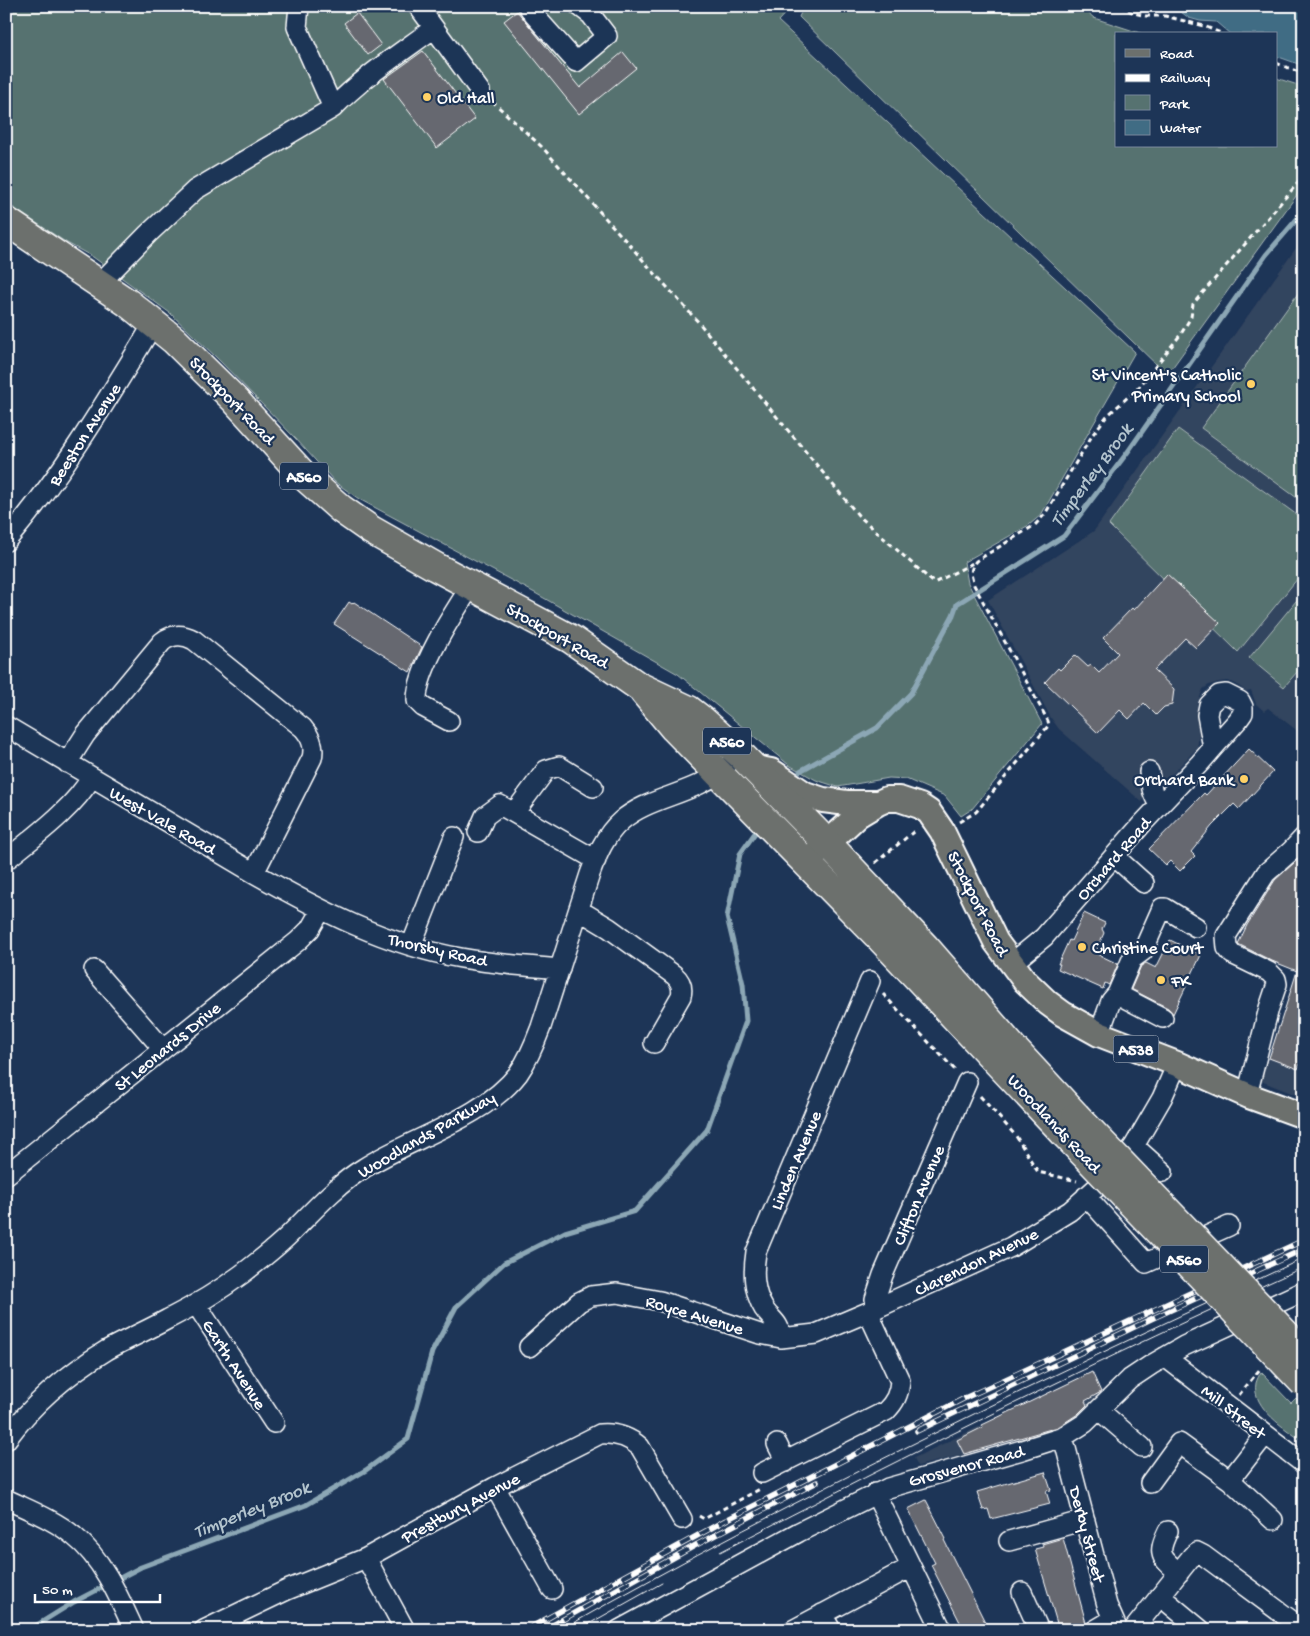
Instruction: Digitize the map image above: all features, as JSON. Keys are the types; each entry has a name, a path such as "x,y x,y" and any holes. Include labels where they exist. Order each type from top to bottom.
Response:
{"highway":[{"name":"Stockport Road","path":"6,221 100,283 154,323 208,372 306,478 329,500 371,530 470,586 570,639 638,686 689,710 747,761 827,843"},
{"name":"Stockport Road","path":"638,686 674,728 806,863"},
{"name":"Woodlands Road","path":"827,843 925,947 1012,1047 1070,1125 1304,1383"},
{"name":"Woodlands Road","path":"806,863 884,942 1304,1353"}],"main road":[{"path":"747,761 771,771 805,794 823,800 847,803 878,803"},
{"path":"806,863 858,816 887,799 899,799 920,806 929,812 938,824"},
{"name":"Stockport Road","path":"938,824 996,942 1025,981 1048,1003 1063,1014 1099,1034 1176,1064 1247,1095 1304,1116"}],"street":[{"path":"299,6 297,27 333,108"},
{"path":"418,6 480,90"},
{"path":"528,6 576,62 607,36 591,15 579,6"},
{"path":"100,283 195,190 333,108 350,91 434,28"},
{"name":"Beeston Avenue","path":"6,541 78,447 154,323"},
{"path":"449,721 423,707 417,701 417,691 432,652 470,586"},
{"path":"67,763 85,735 162,642 170,637 182,635 194,640 302,728 309,736 313,747 312,758 254,873"},
{"name":"West Vale Road","path":"6,726 91,778 321,910"},
{"name":"Orchard Road","path":"1011,964 1044,937 1114,856 1213,748"},
{"name":"Woodlands Parkway","path":"6,1440 41,1401 92,1360 121,1342 220,1290 262,1258 327,1197 358,1172 464,1116 506,1088 519,1072 534,1045 596,860 612,831 626,818 647,806 704,783 720,773 747,761"},
{"path":"514,813 546,770 559,766 593,787"},
{"path":"1149,772 1155,800 1160,805"},
{"path":"6,860 73,802 91,778"},
{"path":"478,832 485,816 500,805 596,860"},
{"path":"411,946 454,837"},
{"path":"1247,1095 1277,984 1276,979 1269,972 1232,954 1227,948 1226,936 1266,873 1292,851 1304,837"},
{"path":"1114,856 1144,883"},
{"path":"1099,1034 1111,1001 1117,994 1132,959 1143,952 1162,908 1196,927"},
{"name":"Thorsby Road","path":"321,910 353,925 411,946 460,958 560,969"},
{"name":"St Leonards Drive","path":"6,1175 298,941 310,928 321,910"},
{"path":"579,910 609,928 674,975 680,982 681,996 654,1043"},
{"path":"94,970 163,1050"},
{"name":"Linden Avenue","path":"781,1338 781,1328 764,1309 758,1292 754,1276 756,1252 870,981"},
{"path":"1117,994 1163,1018"},
{"name":"Clarendon Avenue","path":"872,1310 1011,1247 1070,1211 1083,1189 1114,1172 1134,1146 1162,1098 1176,1064"},
{"name":"Clifton Avenue","path":"872,1310 883,1275 966,1082"},
{"path":"1134,1146 1163,1172"},
{"path":"1083,1189 1146,1263 1229,1226"},
{"name":"Grosvenor Road","path":"619,1630 799,1532 875,1494 900,1484 1063,1437 1086,1423 1100,1411 1130,1378 1184,1346 1304,1291"},
{"name":"Royce Avenue","path":"528,1348 579,1302 591,1296 617,1293 660,1301 760,1334 781,1338 816,1334 872,1310"},
{"name":"Garth Avenue","path":"196,1304 274,1423"},
{"path":"762,1473 886,1411 894,1403 899,1392 900,1381 872,1310"},
{"name":"Mill Street","path":"1165,1357 1304,1464"},
{"path":"1100,1411 1142,1447"},
{"name":"Prestbury Avenue","path":"204,1630 231,1624 288,1590 366,1558 494,1487 600,1434 614,1434 628,1439 640,1447 682,1519"},
{"path":"1230,1480 1265,1435"},
{"name":"Derby Street","path":"1063,1437 1107,1605 1115,1625"},
{"path":"1150,1483 1179,1442 1230,1480 1273,1520"},
{"path":"777,1444 786,1462"},
{"path":"494,1487 552,1589"},
{"path":"875,1494 942,1630"},
{"path":"6,1499 73,1534 96,1559 134,1630"},
{"path":"1009,1541 1084,1520"},
{"path":"1168,1532 1162,1543 1161,1556 1178,1573"},
{"path":"1133,1630 1192,1556 1199,1552 1303,1629"},
{"path":"366,1558 406,1630"},
{"path":"793,1630 826,1622 911,1567"},
{"path":"1022,1592 1039,1630"},
{"path":"1160,1596 1201,1630"},
{"path":"1096,1630 1115,1625"}],"path":[{"path":"1120,6 1134,13 1146,16 1165,16 1211,28 1219,32"},
{"path":"1278,64 1289,70 1304,74"},
{"path":"480,90 542,147 687,309 858,515 934,583 976,561 1035,525 1045,514 1107,416 1139,387 1181,334 1191,317 1193,304 1304,176"},
{"path":"875,863 938,824 976,812 1049,725 980,597 970,572 971,567 976,561"},
{"path":"870,981 1016,1136 1038,1172 1083,1189"},
{"path":"1229,1407 1261,1368"},
{"path":"682,1519 704,1519 760,1490 762,1473"}],"shaded area":[{"name":"St Vincent's Catholic Primary School","path":"1304,237 1304,736 1268,708 1264,711 1256,704 1251,690 1246,691 1227,681 1209,685 1203,689 1197,705 1199,735 1197,748 1159,788 1145,795 1142,802 1059,729 1051,718 988,600 1094,531"},
{"path":"1296,975 1304,976 1304,1098 1261,1081"},
{"path":"1092,1372 1102,1393 1081,1413 1056,1430 918,1466 914,1458"}],"green space":[{"path":"6,6 792,6 778,21 1135,352 1041,515 1029,525 964,562 968,583 1042,724 972,809 961,816 945,796 906,779 889,778 838,787 816,780 789,765 678,674 535,593 359,499 335,482 218,359 170,313 93,257 67,243 6,203"},
{"path":"804,6 1080,6 1094,18 1137,32 1115,32 1115,148 1278,148 1278,79 1304,87 1304,185 1167,375 799,17"},
{"path":"1304,285 1304,503 1201,428"},
{"path":"1178,429 1304,520 1304,583 1298,578 1238,652 1109,525"},
{"path":"1301,595 1304,598 1304,664 1284,687 1249,658"},
{"path":"1261,1372 1291,1403 1296,1398 1304,1406 1304,1442 1272,1417 1259,1401 1256,1383"}],"water":[{"path":"1173,6 1304,6 1304,66 1278,57 1278,32 1228,32 1216,22 1189,18"}],"building":[{"path":"517,11 580,88 623,52 636,68 579,114 504,21"},
{"path":"357,13 381,45 368,55 344,23"},
{"path":"423,51 475,119 437,148 384,79"},
{"path":"1167,574 1220,623 1196,648 1185,638 1154,670 1174,689 1172,705 1164,707 1156,715 1144,703 1129,719 1120,710 1098,733 1045,682 1058,668 1060,670 1075,655 1088,667 1091,665 1099,673 1118,653 1103,638 1132,608 1134,610"},
{"path":"349,602 352,604 354,602 422,647 410,672 334,624"},
{"path":"1249,749 1273,772 1239,809 1234,804 1212,826 1191,852 1195,856 1180,871 1170,861 1166,865 1149,849 1204,793 1206,795"},
{"path":"1304,854 1304,943 1297,971 1238,944 1247,925 1275,880"},
{"name":"Christine Court","path":"1084,913 1105,923 1102,929 1104,933 1095,953 1118,964 1109,985 1105,983 1103,989 1058,969 1060,964 1058,964 1069,940 1071,941"},
{"name":"FK","path":"1170,940 1201,955 1173,1014 1168,1008 1131,989 1141,966 1146,963 1156,968"},
{"path":"1301,959 1304,960 1304,1053 1298,1069 1269,1058"},
{"path":"1092,1372 1101,1392 1085,1401 1087,1405 1078,1414 1058,1427 964,1454 957,1440 983,1427 982,1425"},
{"path":"1045,1472 1051,1490 1046,1491 1050,1504 991,1519 988,1509 983,1510 977,1492"},
{"path":"926,1500 989,1630 964,1630 931,1565 935,1563 908,1509"},
{"path":"1063,1538 1086,1623 1084,1630 1059,1630 1035,1549 1043,1547 1042,1544"}],"waterway":[{"name":"Timperley Brook","path":"800,771 877,728 911,693 957,604 1064,536 1127,453 1266,255 1304,211"},
{"name":"Timperley Brook","path":"29,1630 74,1602 141,1567 306,1505 366,1470 408,1439 432,1352 456,1307 504,1263 565,1232 635,1211 707,1130 746,1021 743,984 727,917 740,854 755,833"}],"tram line":[{"path":"561,1630 743,1530 929,1436 1304,1258"},
{"path":"720,1552 1010,1405 1304,1267"},
{"path":"578,1630 662,1583"}],"railway":[{"path":"526,1630 724,1521 967,1397 1304,1240"},
{"path":"917,1431 1151,1319 1304,1249"},
{"path":"544,1630 696,1545 817,1482"}],"place":[{"name":"Old Hall","path":"427,97"},
{"name":"St Vincent's Catholic Primary School","path":"1251,384"},
{"name":"Orchard Bank","path":"1244,779"},
{"name":"Christine Court","path":"1082,947"},
{"name":"FK","path":"1161,980"}]}
